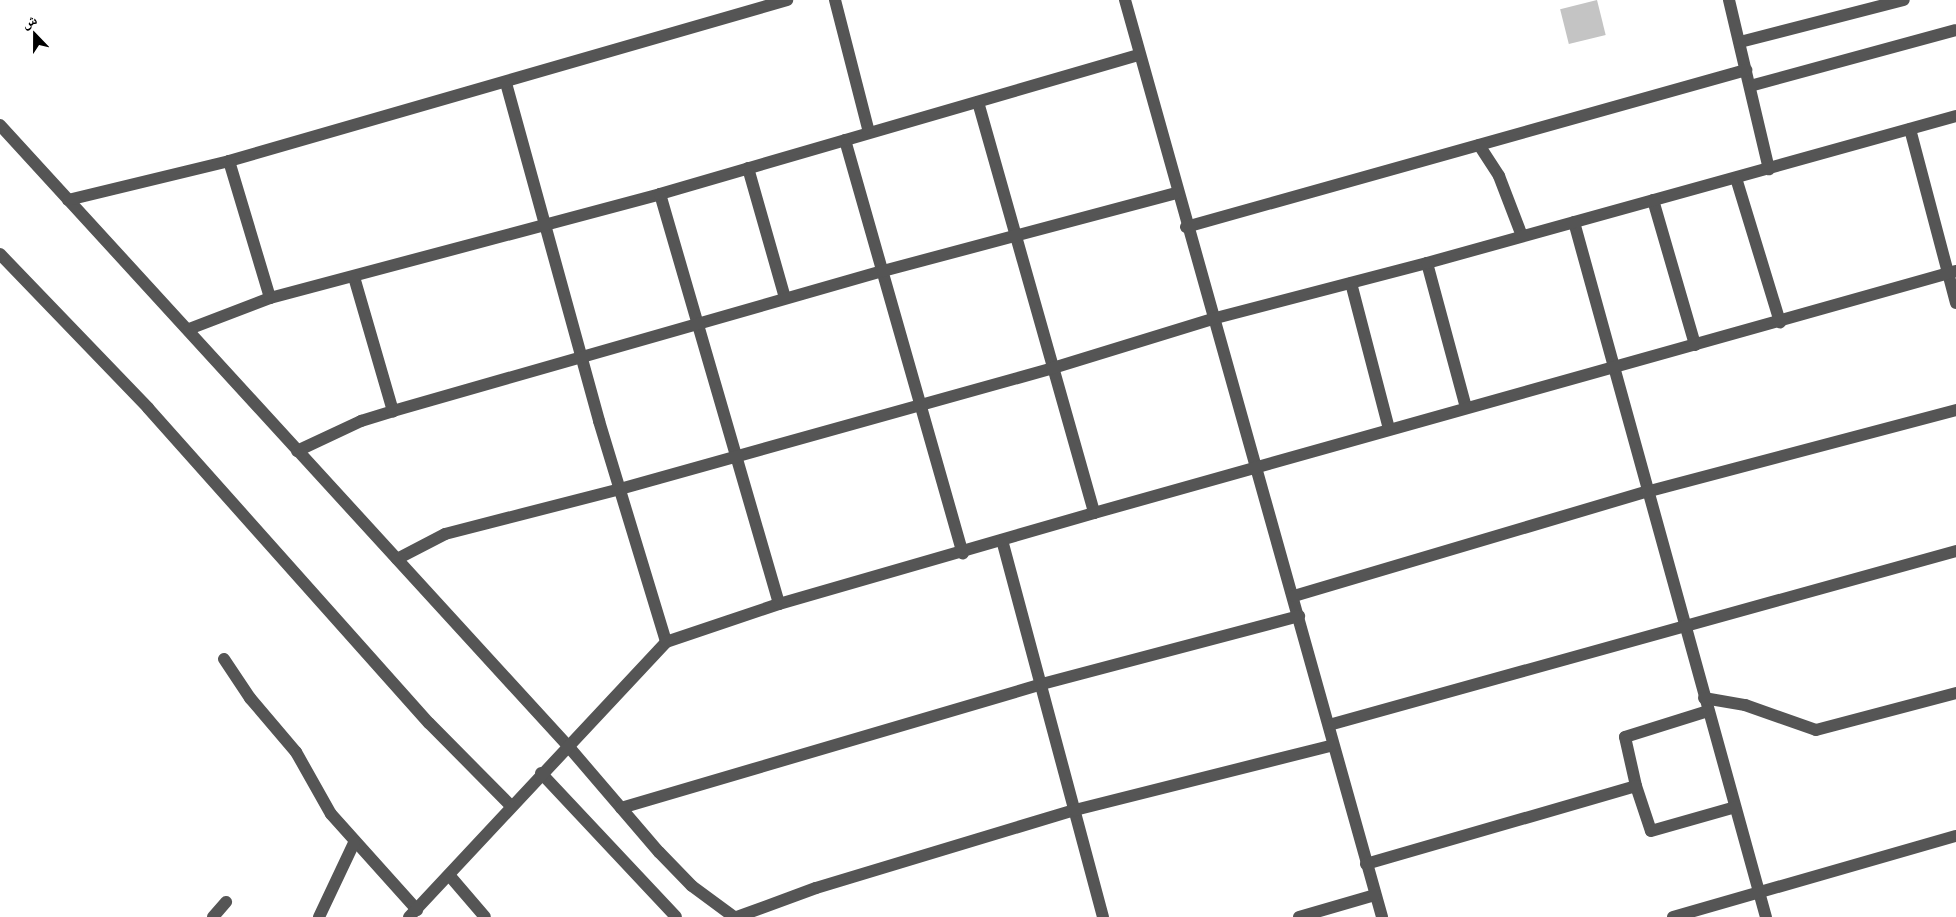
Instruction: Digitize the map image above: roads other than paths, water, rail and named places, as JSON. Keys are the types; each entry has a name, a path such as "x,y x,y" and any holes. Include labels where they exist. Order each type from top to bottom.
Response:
{"street":[{"path":"68,200 229,161 506,83 788,0"},
{"path":"835,0 869,132"},
{"path":"1124,0 1212,319 1294,596 1333,745 1382,917"},
{"path":"1729,0 1769,169"},
{"path":"1740,42 1904,0"},
{"path":"1750,86 1956,30"},
{"path":"189,329 270,298 660,194 1139,55"},
{"path":"1186,227 1746,70"},
{"path":"506,83 581,357 666,642"},
{"path":"978,102 1094,513"},
{"path":"397,560 445,534 736,457 1053,368 1212,319 1427,263 1956,116"},
{"path":"0,125 131,271 189,329 297,451 568,746 692,886 735,917 816,888 1075,810 1333,745"},
{"path":"1910,129 1952,272 1956,303"},
{"path":"845,140 964,553"},
{"path":"1478,145 1499,176 1522,236"},
{"path":"229,161 270,298"},
{"path":"748,168 785,298"},
{"path":"1736,178 1780,322"},
{"path":"297,451 361,421 392,411 698,322 1014,235 1177,193"},
{"path":"660,194 779,604"},
{"path":"1653,200 1695,345"},
{"path":"1574,222 1646,492 1766,917"},
{"path":"0,254 148,408 429,723 511,806"},
{"path":"1427,263 1466,408"},
{"path":"224,659 250,698 296,752 331,814 413,913 450,875 541,773 666,642 779,604 964,553 1094,513 1389,429 1780,322 1952,272"},
{"path":"354,276 392,411"},
{"path":"1351,283 1389,429"},
{"path":"1294,596 1646,492 1956,410"},
{"path":"1002,540 1103,917"},
{"path":"1329,726 1684,629 1956,550"},
{"path":"621,808 1042,684 1299,616"},
{"path":"1704,698 1745,705 1816,730 1956,693"},
{"path":"1708,711 1625,737 1636,786 1651,831 1735,808"},
{"path":"541,773 676,917"},
{"path":"1366,864 1636,786"},
{"path":"1673,917 1956,836"},
{"path":"319,917 354,843"},
{"path":"450,875 485,917"},
{"path":"1299,917 1375,895"},
{"path":"212,917 226,902"}]}
